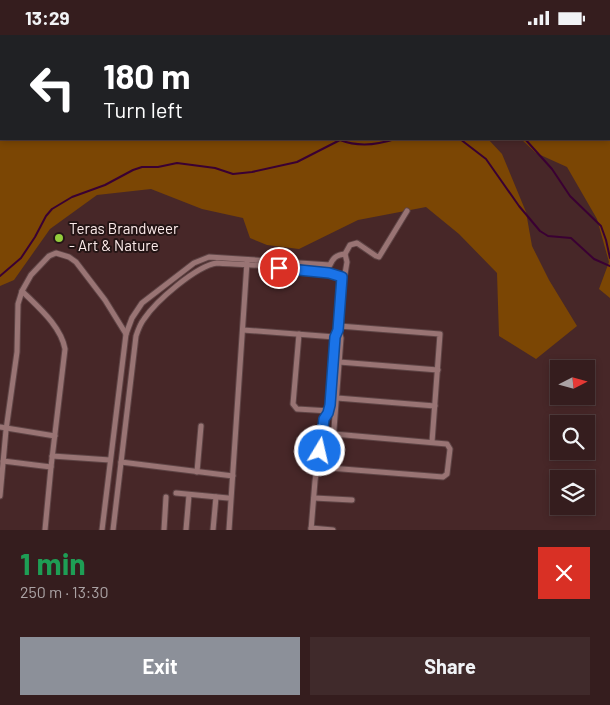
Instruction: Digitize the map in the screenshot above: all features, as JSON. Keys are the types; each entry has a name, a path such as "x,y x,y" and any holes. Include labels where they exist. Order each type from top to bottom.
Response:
{"street":[{"path":"331,468 341,337 339,328 342,277 345,274 347,262 345,255 350,245 358,243 379,257 406,211"},
{"path":"0,496 6,429 17,352 18,304 22,291 31,275 49,256 56,253 69,257 76,262 105,300 126,335"},
{"path":"329,273 332,259 338,255 345,255"},
{"path":"102,530 126,335 132,318 142,303 194,263 209,257 280,265 342,277"},
{"path":"202,259 204,267"},
{"path":"113,530 136,336 140,325 150,310 170,292 204,267 217,263 247,262"},
{"path":"229,530 247,262"},
{"path":"280,265 330,265"},
{"path":"22,291 43,312 64,343 65,356 54,436 45,530"},
{"path":"332,530 311,529 324,419 329,411 335,337 339,328"},
{"path":"339,328 440,334 432,442"},
{"path":"243,330 335,337"},
{"path":"298,334 293,404 297,409 336,412"},
{"path":"339,362 438,369"},
{"path":"337,398 436,406"},
{"path":"197,471 201,426"},
{"path":"0,427 54,436"},
{"path":"317,467 445,476 448,471 449,446 445,443 334,434"},
{"path":"52,456 110,460 117,456 121,462"},
{"path":"110,460 115,465 121,462 233,476"},
{"path":"4,461 51,467"},
{"path":"176,493 228,498"},
{"path":"186,530 189,495"},
{"path":"164,530 166,497"},
{"path":"213,530 216,497"},
{"path":"314,498 352,500"}],"shaded area":[{"path":"0,140 489,140 502,154 526,212 532,246 549,280 577,326 536,359 499,336 497,273 459,234 426,207 358,220 299,249 267,245 250,238 243,218 202,209 151,189 97,195 50,229 14,280 0,286"},
{"path":"522,140 610,140 610,298 599,289 609,262 597,219 567,167 536,153"}],"waterway":[{"path":"0,276 21,258 52,209 72,197 105,185 133,170 142,167 158,167 177,163 215,168 233,174 252,172 297,162 340,140"},
{"path":"340,140 354,144 381,143 392,140"},
{"path":"461,140 486,159 519,206 540,231 548,236 571,238 594,259 610,266"},
{"path":"526,140 552,169 570,196 601,226 610,258"}],"place":[{"name":"Teras Brandweer - Art & Nature","path":"59,238"}],"route":[{"path":"279,268 329,273 342,277 330,405 324,419 320,451"}]}
